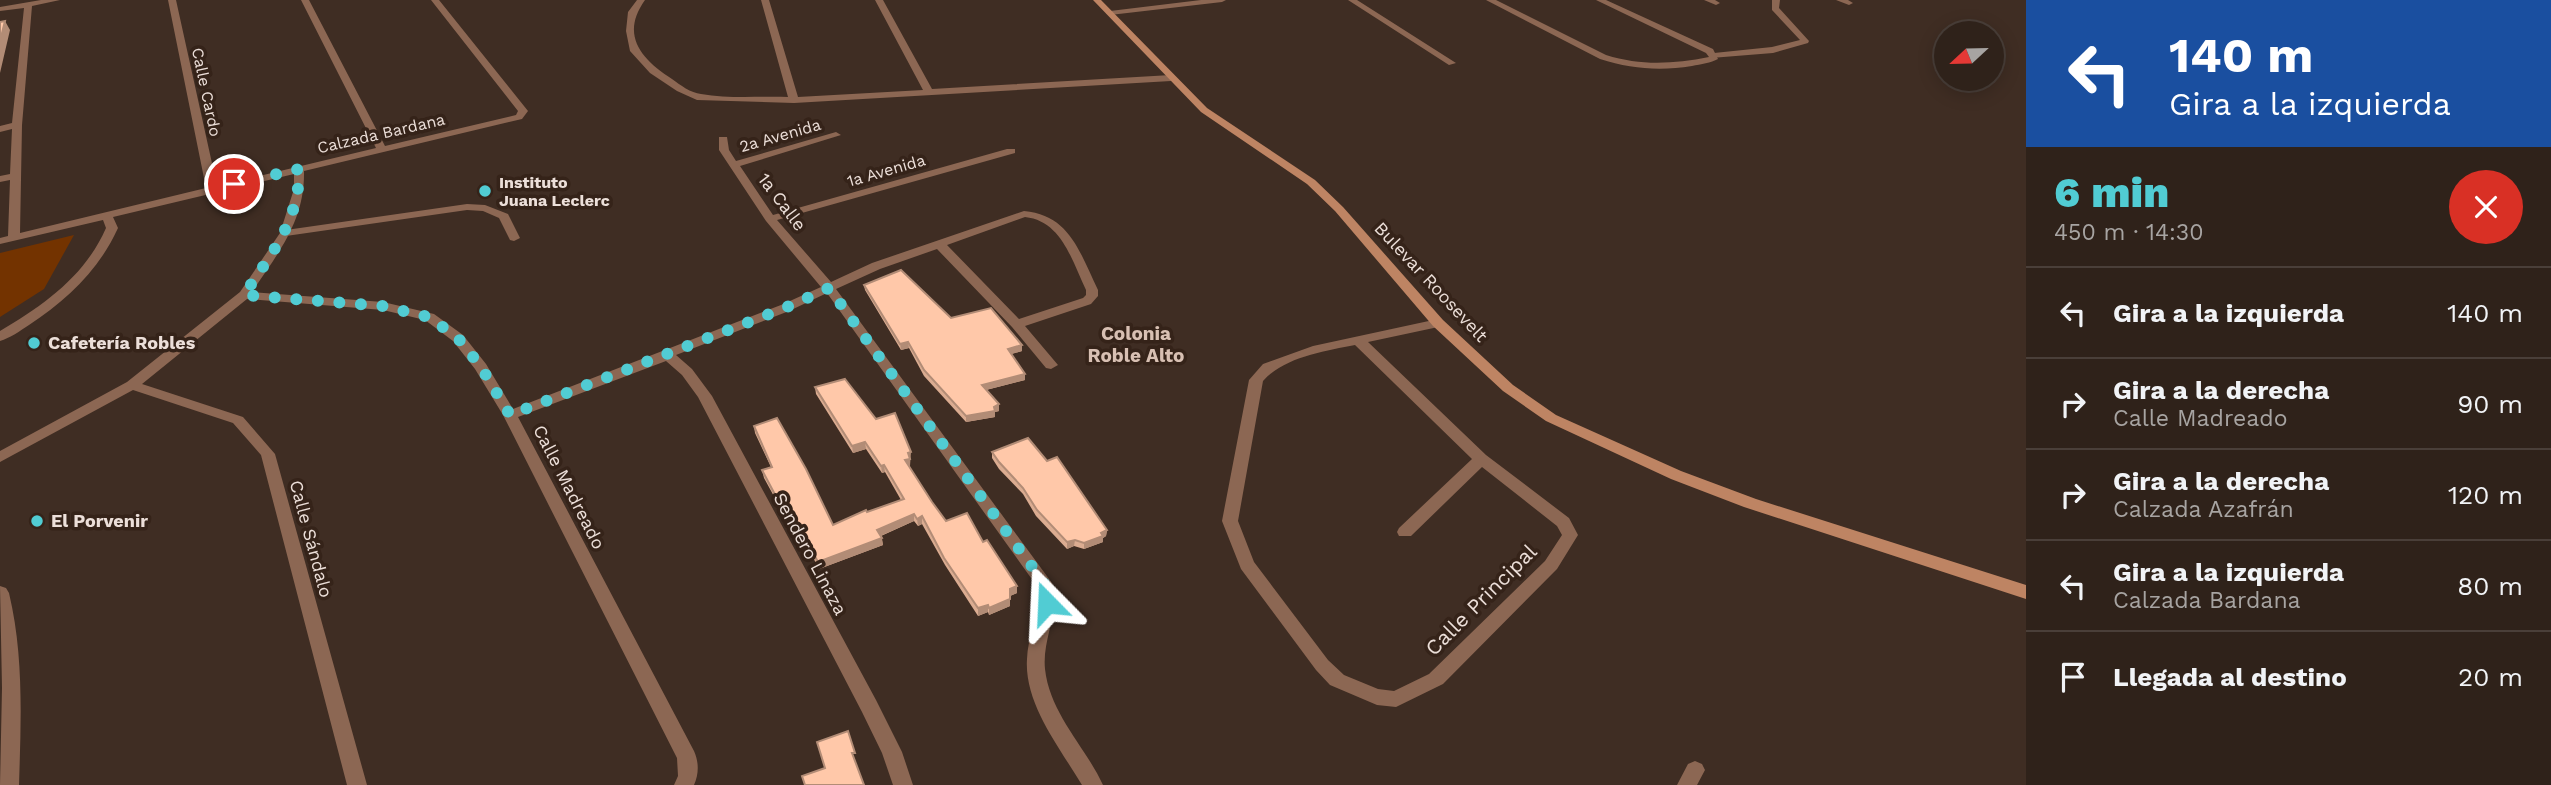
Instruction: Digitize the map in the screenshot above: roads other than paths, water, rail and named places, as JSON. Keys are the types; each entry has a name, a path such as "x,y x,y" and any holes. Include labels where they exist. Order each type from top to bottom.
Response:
{"main road":[{"name":"Bulevar Roosevelt","path":"1097,0 1204,110 1311,182 1339,209 1438,323 1508,388 1551,418 1610,447 1751,503 2026,592"}],"street":[{"path":"0,9 56,0"},
{"name":"Calle Cardo","path":"172,0 212,190"},
{"path":"305,0 382,149"},
{"name":"Calzada Bardana","path":"0,241 511,120 523,114 435,0"},
{"path":"641,0 632,12 630,31 634,51 653,71 697,97 718,100 794,100 928,90 1171,78"},
{"path":"765,0 794,100"},
{"path":"878,0 928,90"},
{"path":"1110,13 1222,0"},
{"path":"1352,0 1452,63"},
{"path":"1490,0 1622,64 1661,69 1714,59 1714,56"},
{"path":"1601,0 1714,56 1783,48 1805,41 1797,26 1781,17 1774,8 1776,0"},
{"path":"15,237 17,125 28,4"},
{"path":"0,128 17,125"},
{"name":"2a Avenida","path":"733,165 836,135"},
{"name":"1a Calle","path":"723,139 724,150 770,219 826,284 1044,583 1047,603 1035,666 1038,684 1093,785"},
{"name":"1a Avenida","path":"770,219 1011,151"},
{"path":"0,457 132,385 244,295 286,233 299,189 299,169"},
{"path":"0,179 16,176"},
{"path":"286,233 467,206 485,208 504,216 514,238"},
{"path":"510,415 664,355 826,284 1024,214 1042,216 1060,228 1092,290 1092,296 1087,301 1017,324"},
{"path":"0,337 71,285 93,265 105,248 112,228 107,216"},
{"path":"939,244 1017,324 1051,365"},
{"name":"Calle Madreado","path":"244,295 383,306 429,317 458,338 474,357 510,415 687,757 688,776 684,785"},
{"path":"1358,340 1438,323"},
{"path":"1358,340 1480,459 1405,531"},
{"name":"Calle Principal","path":"1358,340 1318,349 1268,367 1256,380 1230,521 1247,565 1322,665 1337,680 1377,696 1396,699 1436,679 1551,565 1570,535 1563,522 1480,459"},
{"name":"Sendero Linaza","path":"664,355 677,361 705,396 887,740 903,785"},
{"name":"Calle Sándalo","path":"132,385 238,420 268,454 356,785"},
{"path":"0,593 7,617 12,722 9,785"}],"place":[{"name":"Instituto Juana Leclerc","path":"485,191"},
{"name":"Cafetería Robles","path":"34,343"},
{"name":"El Porvenir","path":"37,521"}],"district":[{"name":"Colonia Roble Alto","path":"1136,344"}]}
